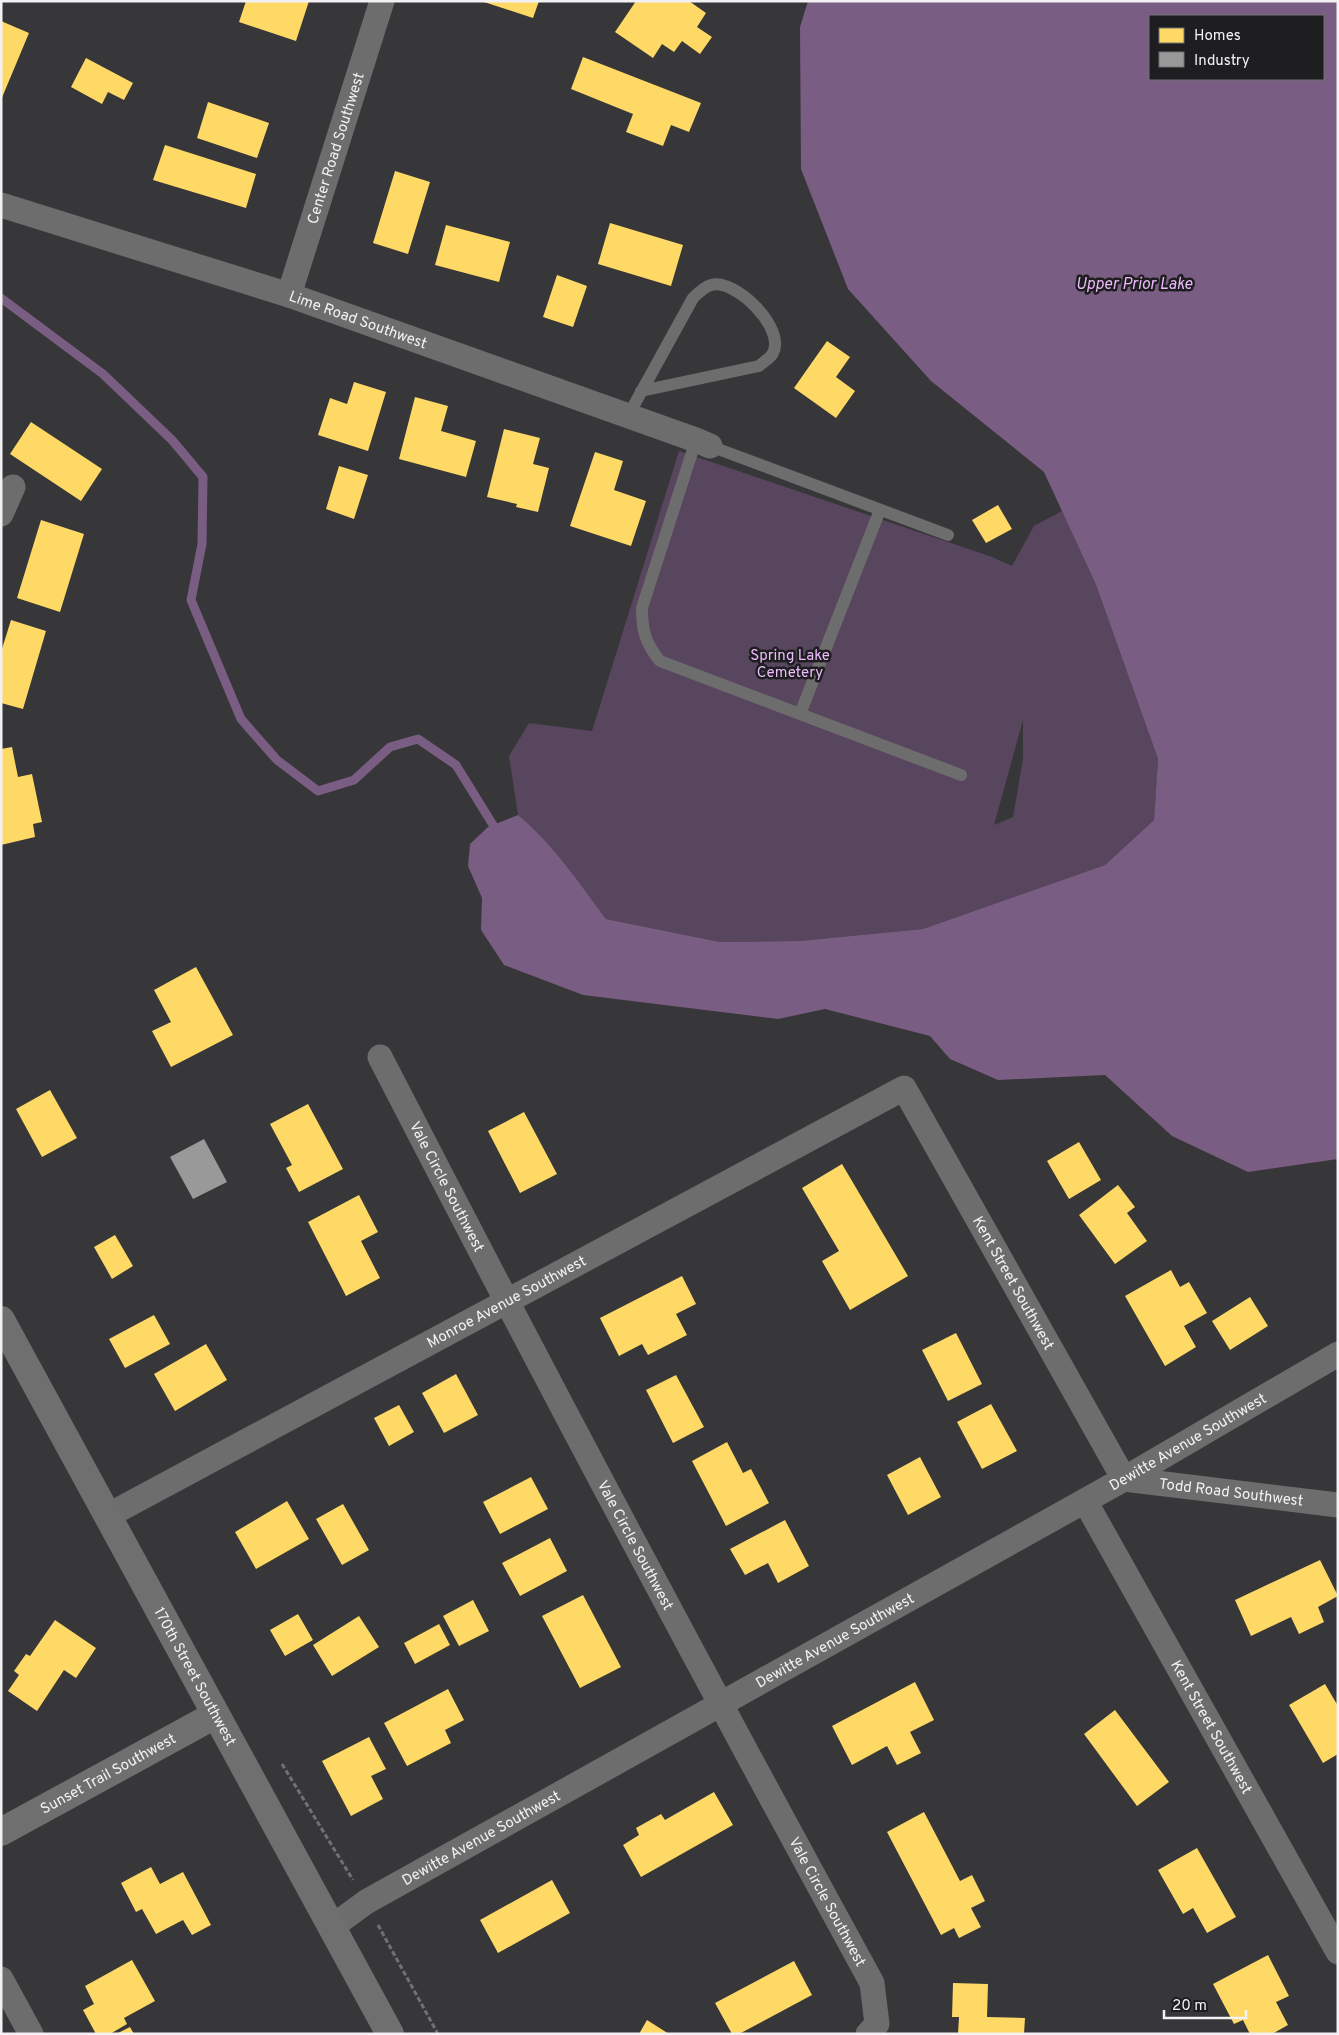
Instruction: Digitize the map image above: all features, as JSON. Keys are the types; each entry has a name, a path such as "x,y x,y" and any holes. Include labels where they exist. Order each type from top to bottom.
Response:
{"street":[{"name":"Center Road Southwest","path":"290,295 382,1"},
{"name":"Lime Road Southwest","path":"1,205 290,295 703,443"},
{"path":"1,514 13,486"},
{"name":"Vale Circle Southwest","path":"380,1057 506,1302 719,1703 872,1983 877,2024 868,2034"},
{"name":"Monroe Avenue Southwest","path":"109,1515 904,1088"},
{"name":"Kent Street Southwest","path":"904,1088 1124,1479"},
{"name":"170th Street Southwest","path":"1,1320 109,1515 215,1715 390,2034"},
{"name":"Dewitte Avenue Southwest","path":"332,1927 366,1902 719,1703 1085,1501 1338,1354"},
{"name":"Todd Road Southwest","path":"1124,1479 1338,1505"},
{"name":"Kent Street Southwest","path":"1085,1501 1338,1952"},
{"name":"Sunset Trail Southwest","path":"1,1832 215,1715"},
{"path":"1,1979 31,2034"}],"lane":[{"path":"628,416 641,391 693,298 703,288 712,284 724,285 753,303 772,326 776,342 773,354 759,366 641,391"},
{"path":"948,535 703,443 642,608 642,628 648,647 660,661 961,775"},
{"path":"800,714 880,510"}],"green space":[{"name":"Spring Lake Cemetery","path":"679,451 992,557 1012,566 1034,526 1062,511 1096,585 1158,759 1154,820 1105,865 923,929 799,941 720,942 606,919 543,838 518,815 509,756 529,723 592,731","holes":["1023,720 1023,759 1013,817 994,825"]}],"water":[{"name":"Upper Prior Lake","path":"808,1 1338,1 1338,1159 1248,1172 1172,1136 1105,1075 998,1080 950,1059 930,1036 825,1009 778,1019 583,995 504,965 481,930 482,898 468,866 470,844 488,827 518,815 554,851 606,919 720,942 799,941 923,929 1105,865 1154,820 1158,759 1096,585 1044,472 931,381 848,289 801,169 800,27"}],"building: Homes":[{"path":"246,1 309,1 296,41 239,22"},
{"path":"481,1 539,1 533,18"},
{"path":"636,1 689,1 706,13 697,27 712,37 700,54 682,41 674,52 662,44 653,58 615,32"},
{"path":"1,21 29,33 1,100"},
{"path":"583,57 701,103 689,132 671,125 663,146 626,132 633,114 571,89"},
{"path":"86,58 133,83 124,100 108,92 102,104 71,87"},
{"path":"208,102 269,123 257,158 197,138"},
{"path":"165,145 256,174 246,208 153,180"},
{"path":"395,171 430,182 408,254 373,243"},
{"path":"610,223 683,245 671,286 598,264"},
{"path":"446,225 510,242 499,282 435,265"},
{"path":"557,275 587,286 573,327 543,317"},
{"path":"827,341 850,357 836,377 855,391 836,418 794,388"},
{"path":"354,382 386,392 368,451 318,435 330,398 347,404"},
{"path":"415,397 448,406 441,431 476,441 466,477 399,459"},
{"path":"31,422 102,469 81,501 10,454"},
{"path":"504,429 540,438 533,464 549,468 538,512 516,507 517,504 487,497"},
{"path":"595,452 623,461 614,490 646,501 631,546 570,526"},
{"path":"339,466 368,475 354,519 326,509"},
{"path":"998,505 1012,529 986,543 972,520"},
{"path":"41,520 84,534 60,612 17,598"},
{"path":"11,620 46,631 23,709 1,703 1,652"},
{"path":"12,747 18,777 32,774 42,822 33,824 35,837 1,845 1,749"},
{"path":"196,967 233,1035 171,1067 152,1031 171,1022 154,990"},
{"path":"50,1090 77,1138 42,1157 16,1109"},
{"path":"308,1104 343,1169 299,1192 286,1168 292,1165 270,1124"},
{"path":"524,1112 557,1174 520,1193 488,1131"},
{"path":"1079,1142 1101,1180 1069,1199 1047,1161"},
{"path":"842,1164 908,1276 850,1310 822,1261 839,1251 802,1188"},
{"path":"1118,1185 1135,1207 1127,1213 1147,1241 1115,1264 1079,1215"},
{"path":"359,1195 378,1232 361,1241 380,1278 346,1296 308,1222"},
{"path":"115,1235 133,1266 112,1279 94,1247"},
{"path":"1171,1270 1180,1287 1189,1282 1207,1313 1184,1326 1196,1347 1165,1366 1125,1296"},
{"path":"682,1276 696,1304 676,1314 687,1335 648,1355 642,1344 619,1356 600,1318"},
{"path":"1250,1297 1268,1326 1230,1350 1212,1321"},
{"path":"154,1315 170,1344 125,1368 109,1339"},
{"path":"956,1333 982,1384 948,1401 922,1350"},
{"path":"206,1344 227,1380 175,1411 154,1374"},
{"path":"456,1374 478,1415 444,1433 422,1393"},
{"path":"676,1375 704,1427 673,1443 646,1390"},
{"path":"991,1404 1017,1451 982,1469 957,1422"},
{"path":"399,1405 414,1432 389,1446 374,1418"},
{"path":"727,1442 743,1473 751,1469 769,1503 726,1526 692,1461"},
{"path":"920,1457 941,1497 908,1515 887,1475"},
{"path":"531,1477 548,1509 500,1534 483,1502"},
{"path":"287,1501 309,1539 256,1569 235,1532"},
{"path":"343,1504 369,1550 342,1565 316,1519"},
{"path":"785,1520 809,1566 778,1583 768,1563 745,1575 730,1549"},
{"path":"550,1538 567,1571 520,1596 502,1563"},
{"path":"1320,1560 1338,1596 1318,1607 1324,1622 1299,1634 1291,1617 1251,1636 1235,1600"},
{"path":"583,1595 621,1667 580,1688 542,1616"},
{"path":"473,1600 489,1631 459,1646 443,1616"},
{"path":"298,1614 313,1640 285,1656 270,1630"},
{"path":"359,1616 379,1647 332,1676 313,1645"},
{"path":"55,1620 96,1648 76,1678 64,1670 37,1711 8,1691 19,1675 14,1671 26,1654 30,1656"},
{"path":"439,1624 450,1645 415,1664 404,1643"},
{"path":"915,1682 934,1720 910,1732 921,1753 897,1765 887,1746 852,1765 832,1726"},
{"path":"1325,1684 1338,1706 1338,1754 1323,1763 1289,1705"},
{"path":"448,1689 464,1720 445,1730 451,1743 407,1766 384,1723"},
{"path":"1115,1710 1169,1782 1137,1806 1084,1734"},
{"path":"369,1737 386,1769 371,1776 383,1799 351,1816 322,1761"},
{"path":"714,1792 733,1825 641,1877 623,1845 639,1835 636,1828 661,1814 665,1820"},
{"path":"924,1812 960,1881 972,1875 985,1901 971,1908 981,1927 959,1938 954,1928 941,1935 887,1832"},
{"path":"1197,1848 1236,1917 1207,1933 1193,1908 1183,1914 1158,1870"},
{"path":"151,1867 160,1884 183,1872 211,1925 192,1935 183,1920 156,1934 142,1909 136,1912 121,1883"},
{"path":"552,1880 570,1913 498,1953 480,1920"},
{"path":"1268,1955 1289,1996 1276,2002 1288,2025 1272,2034 1250,2034 1243,2020 1234,2024 1213,1984"},
{"path":"132,1960 155,2001 124,2018 127,2024 110,2034 96,2034 83,2010 94,2004 85,1986"},
{"path":"794,1961 812,1995 739,2034 732,2034 715,2003"},
{"path":"953,1983 988,1984 987,2017 1025,2018 1024,2034 958,2034 959,2017 952,2017"},
{"path":"647,2020 669,2034 639,2034"},
{"path":"130,2027 134,2034 116,2034"}],"building: Industry":[{"path":"204,1139 227,1182 193,1199 170,1157"}],"waterway":[{"path":"1,298 103,374 172,440 203,477 202,544 191,600 241,719 277,760 318,791 354,780 390,747 418,739 456,765 498,833"}]}
